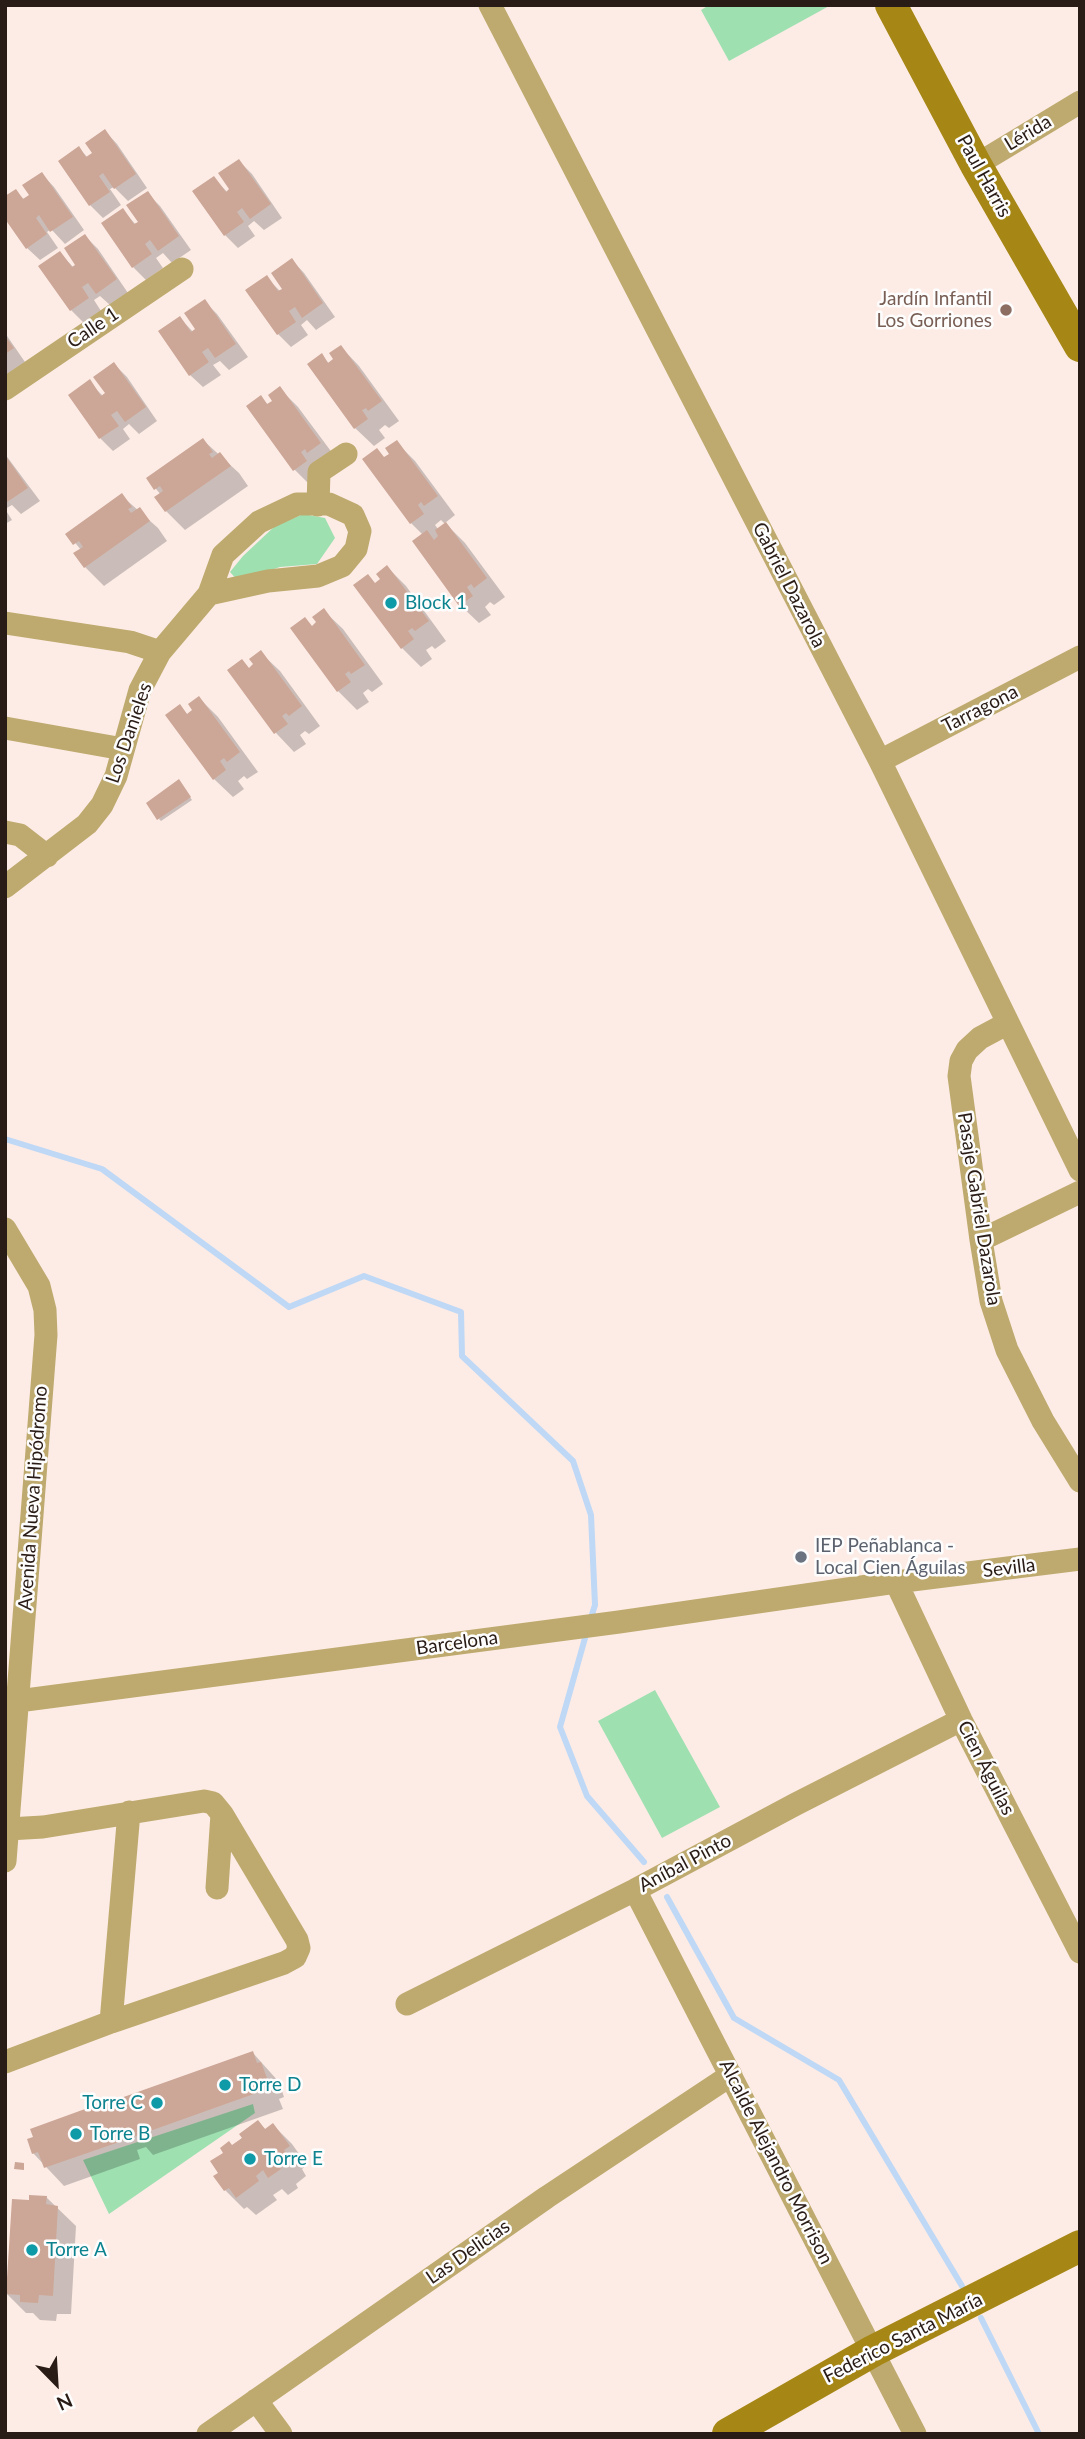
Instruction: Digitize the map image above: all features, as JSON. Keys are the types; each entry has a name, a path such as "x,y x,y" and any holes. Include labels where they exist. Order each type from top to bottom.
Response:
{"street":[{"name":"Gabriel Dazarola","path":"490,5 880,761 1080,1170"},
{"name":"Paul Harris","path":"891,5 976,164 1080,346"},
{"name":"Lérida","path":"976,164 1080,103"},
{"name":"Calle 1","path":"5,388 182,270"},
{"path":"318,505 319,472 346,454"},
{"path":"297,504 329,504 353,515 360,531 356,549 342,566 318,576 268,581 209,594 223,555 259,522 297,504"},
{"name":"Los Danieles","path":"5,887 87,824 103,805 116,776 140,690 160,652 209,594"},
{"path":"5,623 130,642 160,652"},
{"name":"Tarragona","path":"880,761 1080,657"},
{"path":"5,728 123,749"},
{"path":"5,832 20,835 47,856"},
{"name":"Pasaje Gabriel Dazarola","path":"1008,1023 980,1038 967,1050 961,1061 959,1076 981,1240 991,1301 1007,1350 1042,1421 1080,1481"},
{"path":"981,1240 1080,1192"},
{"name":"Avenida Nueva Hipódromo","path":"5,1229 39,1286 45,1310 46,1335 13,1660 18,1701 5,1861"},
{"name":"Sevilla","path":"896,1582 1080,1559"},
{"name":"Barcelona","path":"18,1701 619,1622 896,1582"},
{"name":"Cien Águilas","path":"896,1582 961,1720 1080,1952"},
{"name":"Aníbal Pinto","path":"407,2004 635,1890 961,1720"},
{"path":"5,2062 111,2022 284,1963 292,1960 298,1953 297,1940 213,1802 129,1812 43,1827 8,1829"},
{"path":"111,2022 129,1812"},
{"path":"217,1888 222,1814"},
{"name":"Alcalde Alejandro Morrison","path":"635,1890 915,2434"},
{"name":"Las Delicias","path":"208,2434 547,2197 731,2075"},
{"name":"Federico Santa María","path":"728,2434 873,2351 1080,2246"},
{"path":"256,2400 281,2434"}],"green space":[{"path":"709,5 831,5 729,61 701,10"},
{"path":"303,514 325,518 335,538 317,564 280,567 238,581 230,572 243,556 275,526"},
{"path":"655,1690 720,1807 662,1838 598,1721"},
{"path":"253,2104 255,2113 109,2214 83,2160"}],"building":[{"path":"105,129 136,174 114,189 103,173 99,176 110,192 89,206 58,161 79,146 86,157 92,153 85,143"},
{"path":"239,159 271,204 250,219 242,208 237,212 244,222 224,236 192,191 214,176 226,192 229,189 218,173"},
{"path":"42,172 73,217 50,232 39,215 36,218 47,234 26,249 5,219 5,196 16,189 23,199 29,195 22,185"},
{"path":"148,191 179,236 158,251 150,240 145,244 152,254 132,268 101,223 123,208 134,224 138,222 126,205"},
{"path":"85,234 117,279 96,294 88,283 82,287 89,298 70,311 38,266 60,251 72,267 75,265 64,248"},
{"path":"292,258 323,303 302,318 295,307 289,311 296,322 277,335 245,290 267,275 278,291 282,289 271,273"},
{"path":"205,299 236,344 215,358 208,348 202,352 209,362 189,376 158,331 180,316 191,332 195,329 184,313"},
{"path":"5,336 14,348 5,354"},
{"path":"341,345 382,401 368,411 366,408 362,410 368,419 354,429 307,364 322,353 328,363 333,359 329,353"},
{"path":"114,362 146,407 125,422 117,411 111,415 119,426 99,439 68,395 90,379 101,396 105,393 93,377"},
{"path":"280,386 321,443 307,453 305,449 301,452 307,461 293,471 246,406 261,395 267,404 272,401 268,395"},
{"path":"203,438 213,452 209,454 212,458 220,452 231,466 165,512 154,497 163,491 160,486 154,490 146,478"},
{"path":"397,440 438,496 424,506 421,502 418,505 424,514 410,524 362,459 377,448 384,457 389,454 385,448"},
{"path":"5,455 28,488 7,502 5,500"},
{"path":"122,493 132,507 128,509 131,513 140,507 150,521 84,568 73,553 83,547 79,541 73,545 65,534"},
{"path":"446,522 487,578 474,588 471,584 467,587 473,596 459,606 412,541 427,530 434,540 438,536 435,530"},
{"name":"Block 1","path":"387,565 429,621 415,631 412,628 408,631 414,639 401,649 353,585 368,574 375,583 380,579 376,574"},
{"path":"324,608 365,665 351,674 349,671 345,674 351,682 337,692 290,628 305,617 312,626 316,622 312,617"},
{"path":"261,650 302,706 289,716 286,713 282,716 288,724 274,734 227,670 242,659 249,668 253,664 249,659"},
{"path":"199,696 240,752 227,762 224,758 220,761 226,770 213,780 165,715 180,704 187,714 192,710 188,704"},
{"path":"179,779 191,797 157,820 146,803"},
{"path":"253,2051 267,2078 262,2080 265,2090 133,2137 129,2128 119,2131 122,2141 44,2168 38,2152 32,2154 27,2139 33,2137 30,2129 107,2101 110,2110 121,2107 118,2099"},
{"name":"Torre E","path":"258,2120 265,2129 273,2123 290,2146 284,2150 289,2157 278,2165 281,2169 268,2178 263,2170 256,2176 259,2181 236,2198 229,2188 224,2191 213,2176 218,2173 210,2161 223,2153 220,2148 229,2141 232,2145 242,2138 239,2134"},
{"path":"15,2162 24,2163 24,2170 14,2169"},
{"name":"Torre A","path":"29,2195 47,2196 46,2204 58,2206 53,2296 39,2295 38,2303 20,2302 20,2295 6,2294 12,2199 29,2200"}],"waterway":[{"path":"5,1139 102,1169 289,1307 364,1276 461,1312 462,1356 573,1461 591,1515 595,1605 590,1621"},
{"path":"587,1631 560,1727 587,1796 644,1862"},
{"path":"667,1897 734,2018 839,2080 962,2286"},
{"path":"981,2318 1039,2434"}],"place":[{"name":"Jardín Infantil Los Gorriones","path":"1006,310"},
{"name":"Block 1","path":"391,603"},
{"name":"IEP Peñablanca - Local Cien Águilas","path":"801,1557"},
{"name":"Torre D","path":"225,2085"},
{"name":"Torre C","path":"157,2103"},
{"name":"Torre B","path":"76,2134"},
{"name":"Torre E","path":"250,2159"},
{"name":"Torre A","path":"32,2250"}]}
